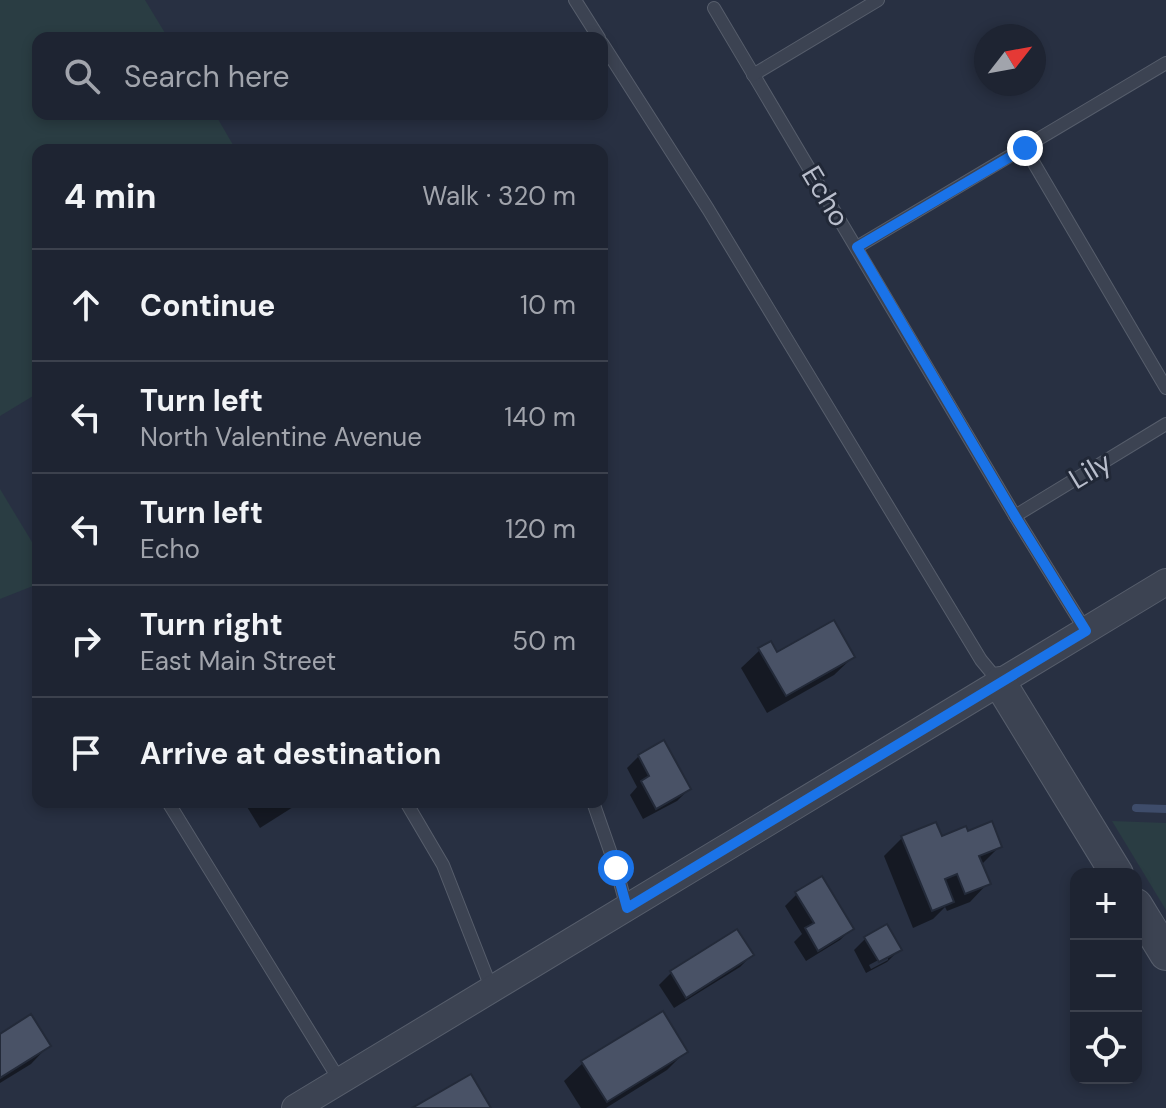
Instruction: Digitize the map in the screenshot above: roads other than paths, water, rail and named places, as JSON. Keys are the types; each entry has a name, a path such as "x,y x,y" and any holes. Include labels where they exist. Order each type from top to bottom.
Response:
{"street":[{"path":"295,1108 1166,582"},
{"path":"1000,683 1113,868"},
{"path":"1142,915 1166,954"}],"lane":[{"path":"575,0 595,32"},
{"path":"753,75 878,0"},
{"name":"Echo","path":"714,8 1086,631"},
{"path":"608,53 708,209 981,660 1000,683"},
{"path":"857,247 1166,63"},
{"path":"1025,148 1166,388"},
{"name":"Lily","path":"1015,516 1166,424"},
{"path":"172,808 340,1081"},
{"path":"410,808 443,865 492,990"},
{"path":"595,808 627,908"}],"waterway":[{"path":"1136,808 1166,809"}]}
